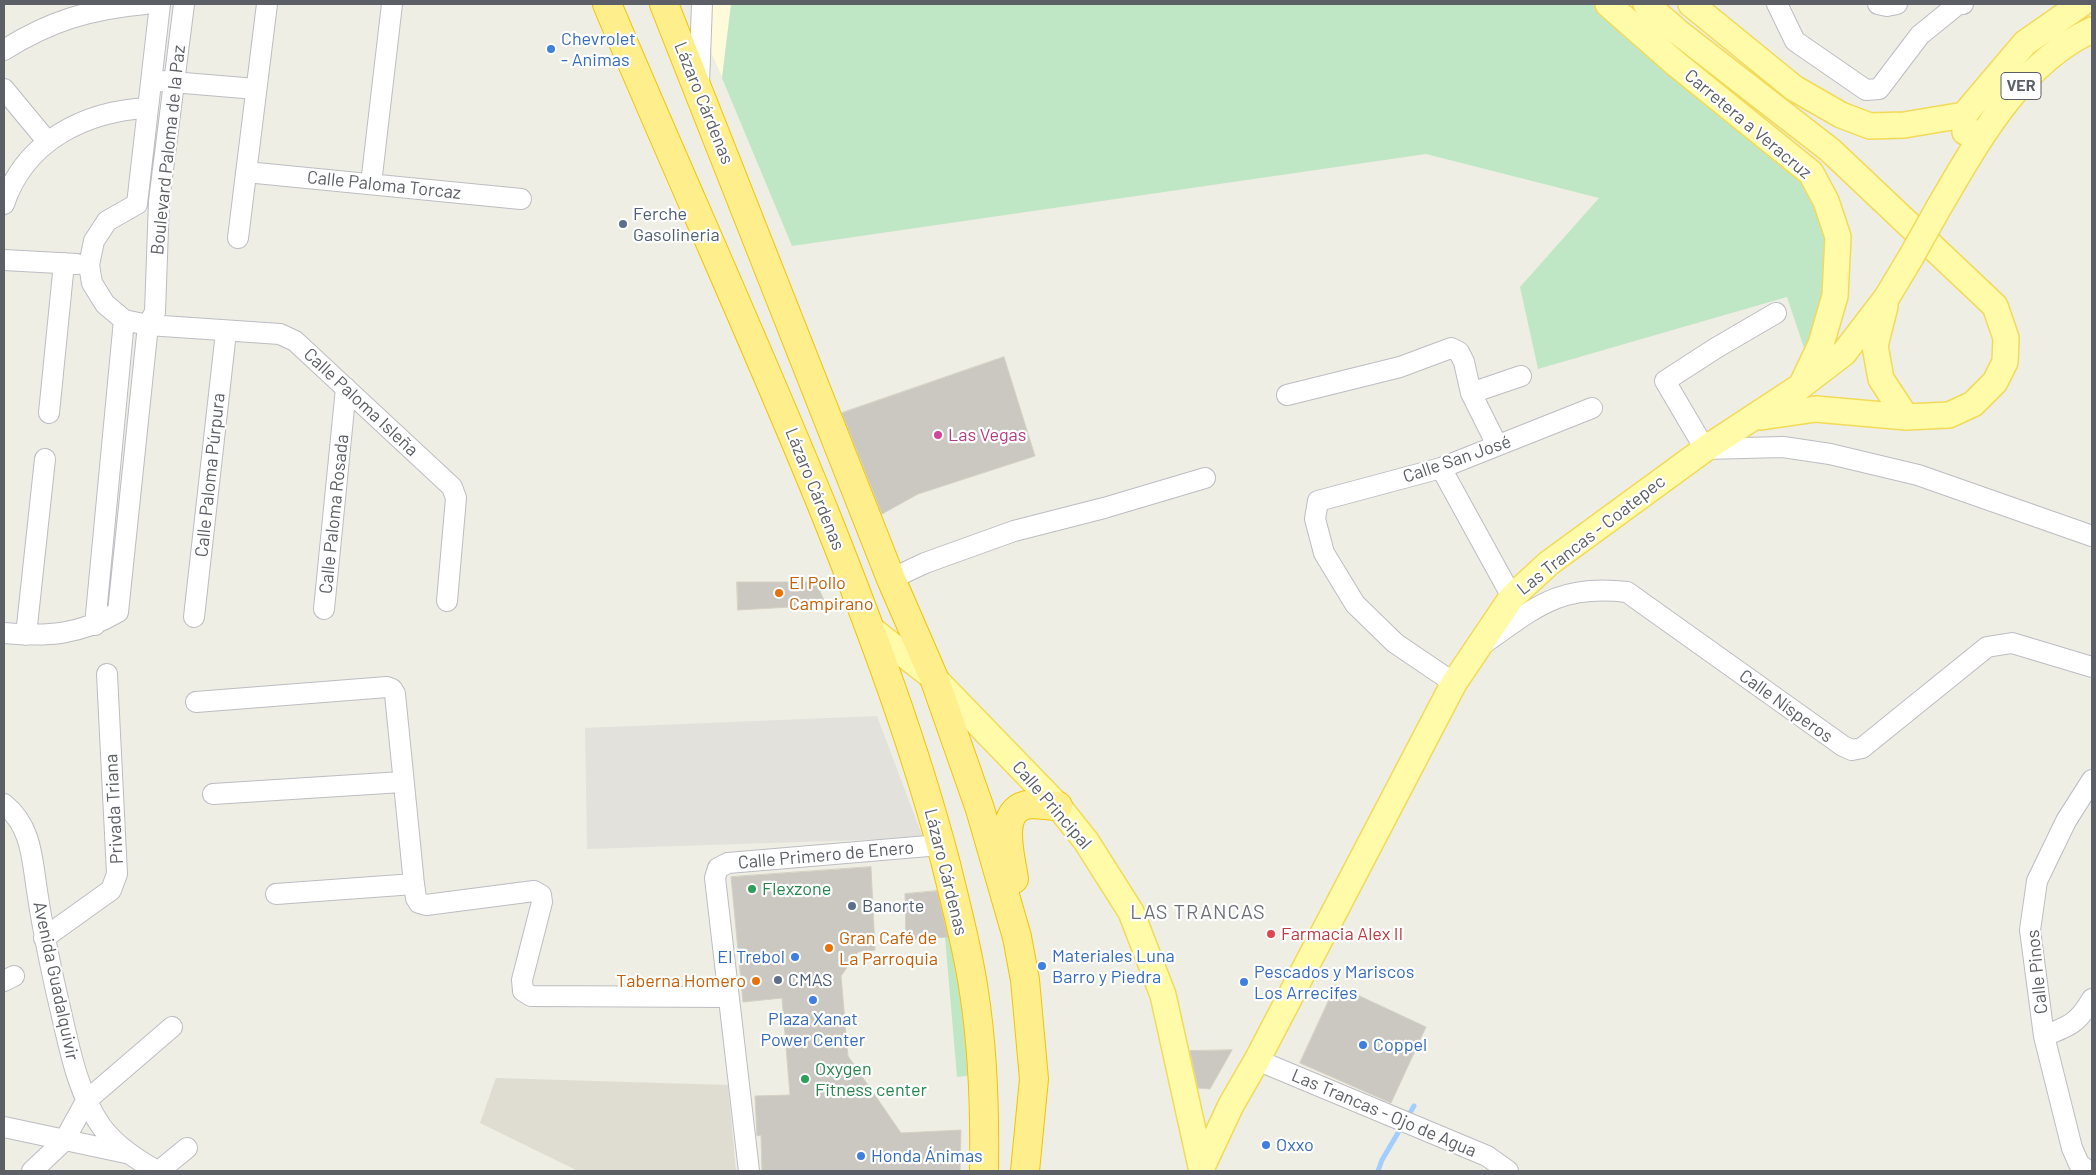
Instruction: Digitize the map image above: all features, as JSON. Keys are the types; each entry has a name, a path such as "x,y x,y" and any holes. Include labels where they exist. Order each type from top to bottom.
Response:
{"highway":[{"name":"Lázaro Cárdenas","path":"607,4 684,187 781,404 871,629 927,797 959,917 974,992 982,1078 984,1171"},
{"name":"Lázaro Cárdenas","path":"664,4 891,578 934,678 980,809 1017,937 1025,980 1034,1079 1025,1171"},
{"path":"1017,937 1018,913 1007,822 1015,810 1027,804 1058,806"}],"main road":[{"name":"Carretera a Veracruz","path":"1608,4 1676,63 1811,173 1826,201 1838,237 1835,296 1821,344 1801,386"},
{"path":"1621,4 1678,32"},
{"path":"1646,4 1678,32 1830,150 1995,306 2006,338 2005,362 1995,382 1973,404 1950,415 1906,417 1816,409 1754,419"},
{"path":"1691,4 1794,88 1841,115 1870,126 1904,125 1964,115 1966,161"},
{"name":"VER","path":"1964,115 2025,43 2081,4"},
{"name":"Las Trancas - Coatepec","path":"1202,1169 1231,1105 1257,1060 1454,683 1512,597 1549,564 1705,449 1754,419 1844,353 1887,297 1966,161 2009,100 2045,60 2092,30"},
{"path":"2025,43 2028,52 2036,59 2045,60"},
{"path":"1887,297 1874,346 1881,379 1906,417"},
{"name":"Calle Principal","path":"871,629 934,678 1058,806 1086,841 1131,912 1163,995 1202,1169"}],"street":[{"path":"4,50 34,31 66,19 112,7 145,4"},
{"name":"Boulevard Paloma de la Paz","path":"88,265 94,241 107,221 137,204 160,4"},
{"name":"Boulevard Paloma de la Paz","path":"95,626 118,612 148,325 155,312 159,202 183,4"},
{"path":"238,238 267,4"},
{"path":"370,184 392,4"},
{"path":"698,90 702,4"},
{"path":"1777,4 1795,40 1866,90 1879,89 1920,35 1958,5 1963,4"},
{"path":"1878,4 1887,6 1897,4"},
{"path":"151,80 256,90"},
{"path":"4,89 47,140"},
{"path":"4,204 9,188 23,166 47,140 74,124 97,115 148,108"},
{"name":"Calle Paloma Torcaz","path":"246,172 521,199"},
{"path":"4,260 88,265 92,283 105,304 124,320 148,325"},
{"path":"49,413 64,263"},
{"path":"1776,313 1708,352 1665,381 1705,449 1783,447 1830,454 1918,475 2092,536"},
{"path":"4,633 26,635 68,632 95,626 124,320"},
{"name":"Calle Paloma Isleña","path":"148,325 226,332 280,334 295,341 346,388 452,487 456,498 447,601"},
{"name":"Calle Paloma Púrpura","path":"194,617 226,332"},
{"path":"1287,395 1400,367 1451,348 1459,352 1464,362 1471,393 1497,445"},
{"path":"1471,393 1521,376"},
{"name":"Calle Paloma Rosada","path":"324,609 346,388"},
{"name":"Calle San José","path":"1454,683 1395,643 1355,604 1324,552 1315,519 1318,501 1441,468 1592,408"},
{"path":"26,635 45,459"},
{"path":"1441,468 1512,597"},
{"path":"891,578 925,563 1014,531 1104,508 1205,478"},
{"name":"Calle Nísperos","path":"1478,647 1532,609 1570,592 1598,589 1627,592 1842,746 1852,750 1862,748 1987,647 2012,643 2092,667"},
{"name":"Privada Triana","path":"44,938 111,890 117,874 107,674"},
{"path":"196,702 386,687 392,689 395,694 402,782 414,884 416,898 419,903 426,905 534,891 541,895 542,902 522,980 523,991 531,996 728,996"},
{"name":"Calle Pinos","path":"2088,1171 2079,1164 2072,1148 2044,1036 2030,930 2037,881 2066,821 2092,780"},
{"path":"213,794 402,782"},
{"name":"Avenida Guadalquivir","path":"4,804 17,814 29,840 44,938 72,1060 86,1100 102,1127 126,1153 158,1171"},
{"name":"Calle Primero de Enero","path":"749,1171 715,878 718,868 728,863 940,844"},
{"path":"276,894 414,884"},
{"path":"2044,1036 2071,1026 2081,1017 2092,999"},
{"path":"32,1171 64,1141 86,1100 172,1027"},
{"name":"Las Trancas - Ojo de Agua","path":"1257,1060 1487,1156 1508,1171"},
{"name":"Avenida Guadalquivir","path":"4,1127 126,1153"},
{"path":"158,1171 187,1148"}],"shaded area":[{"path":"690,4 731,4 722,78 722,77"},
{"path":"877,716 923,838 587,849 585,728"},
{"path":"496,1078 728,1085 736,1171 578,1171 480,1123"}],"green space":[{"path":"731,4 1603,4 1797,174 1830,236 1829,291 1806,354 1787,297 1538,369 1520,287 1599,198 1426,154 792,246 722,78"},
{"path":"957,936 973,1075 957,1077 945,937"}],"building":[{"name":"Las Vegas","path":"1004,357 1035,456 918,494 882,514 842,413"},
{"name":"El Pollo Campirano","path":"737,582 816,582 826,605 738,610"},
{"name":"Plaza Xanat Power Center","path":"871,867 875,950 858,952 841,976 848,1056 901,1133 961,1130 960,1171 762,1171 761,1135 757,1136 755,1096 790,1095 782,998 743,1002 731,877"},
{"path":"937,891 948,937 906,940 905,894"},
{"name":"Coppel","path":"1336,985 1426,1027 1391,1103 1300,1063"},
{"path":"1232,1050 1210,1089 1198,1088 1190,1051"}],"waterway":[{"path":"1407,1118 1414,1106"},
{"path":"1378,1171 1382,1160 1402,1126"}],"place":[{"name":"Chevrolet - Animas","path":"551,49"},
{"name":"Ferche Gasolineria","path":"623,224"},
{"name":"Las Vegas","path":"938,435"},
{"name":"El Pollo Campirano","path":"779,593"},
{"name":"Flexzone","path":"752,889"},
{"name":"Banorte","path":"852,906"},
{"name":"Farmacia Alex II","path":"1271,934"},
{"name":"Gran Café de La Parroquia","path":"829,948"},
{"name":"El Trebol","path":"795,957"},
{"name":"Materiales Luna Barro y Piedra","path":"1042,966"},
{"name":"CMAS","path":"778,980"},
{"name":"Taberna Homero","path":"756,981"},
{"name":"Pescados y Mariscos Los Arrecifes","path":"1244,982"},
{"name":"Plaza Xanat Power Center","path":"813,1000"},
{"name":"Coppel","path":"1363,1045"},
{"name":"Oxygen Fitness center","path":"805,1079"},
{"name":"Oxxo","path":"1266,1145"},
{"name":"Honda Ánimas","path":"861,1156"}],"district":[{"name":"LAS TRANCAS","path":"1198,912"}]}
